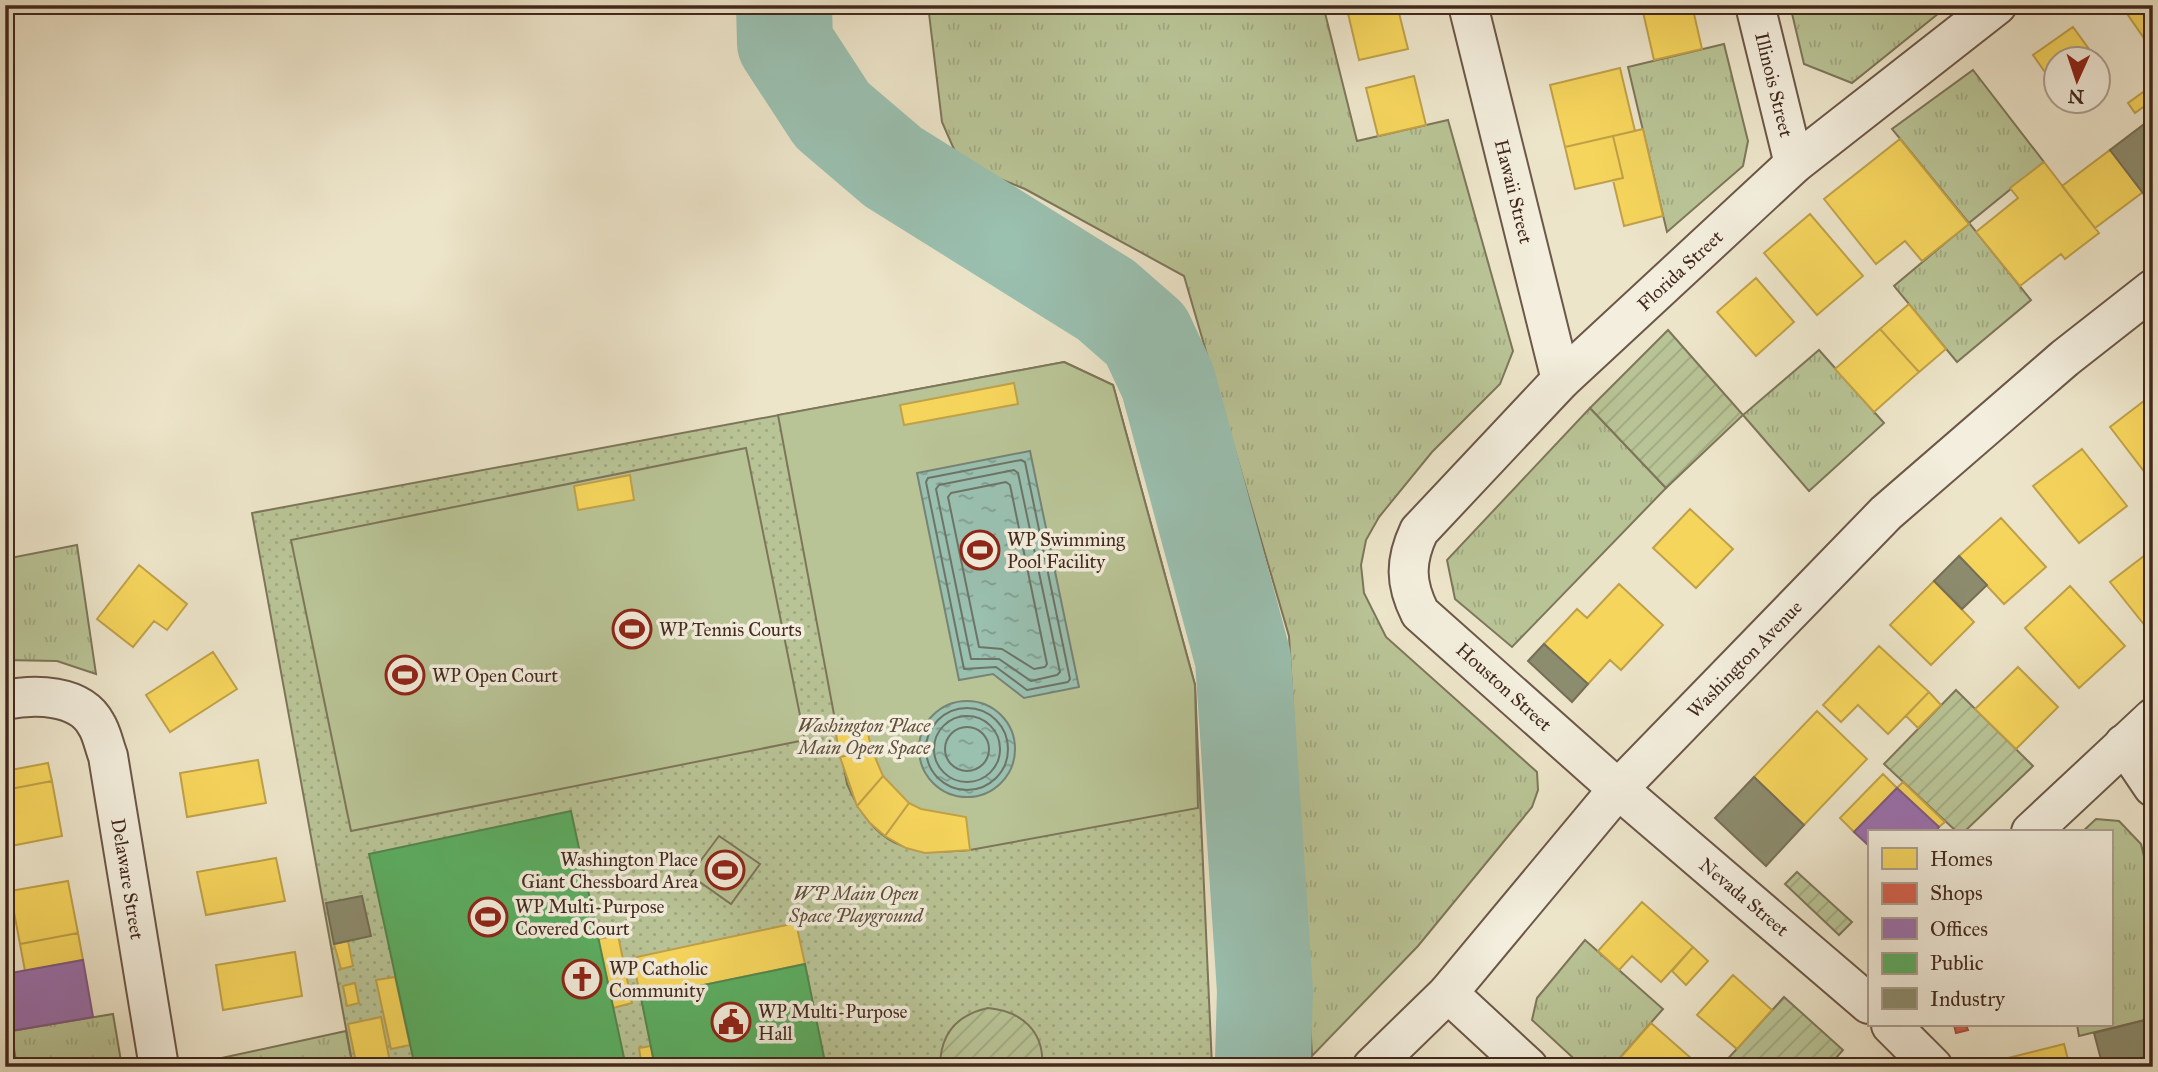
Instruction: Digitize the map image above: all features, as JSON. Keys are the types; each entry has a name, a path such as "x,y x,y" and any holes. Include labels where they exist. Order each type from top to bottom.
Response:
{"street":[{"name":"Hawaii Street","path":"1468,5 1561,380"},
{"name":"Illinois Street","path":"1755,5 1794,164"},
{"name":"Florida Street","path":"1407,575 1408,555 1419,531 1561,380 1794,164 1997,5"},
{"name":"Washington Avenue","path":"1372,1067 1448,993 1618,789 1886,513 2055,366 2153,289"},
{"name":"Houston Street","path":"1407,575 1411,596 1420,613 1618,789"},
{"name":"Delaware Street","path":"5,700 47,696 71,703 96,722 108,756 159,1067"},
{"path":"2033,830 2153,718"},
{"path":"2124,744 2153,787"},
{"name":"Nevada Street","path":"1618,789 1867,998"},
{"path":"1448,993 1528,1067"},
{"path":"1892,1026 1933,1067"}],"green space":[{"path":"928,5 1323,5 1357,141 1448,120 1513,351 1500,384 1432,452 1379,517 1366,540 1361,565 1364,593 1386,637 1537,772 1538,790 1532,807 1418,946 1312,1056 1289,636 1184,276 1025,189 960,163 942,122"},
{"path":"1790,5 1949,5 1852,83 1804,64"},
{"path":"1724,44 1748,141 1743,166 1667,232 1628,67"},
{"path":"1973,70 2044,162 1969,223 1892,129"},
{"path":"1969,223 2031,300 1957,362 1894,286"},
{"path":"1668,330 1743,415 1666,488 1590,408"},
{"path":"1819,350 1884,423 1809,491 1743,415"},
{"name":"Washington Place Main Open Space","path":"1064,362 1113,385 1195,685 1212,1067 353,1067 252,513"},
{"name":"WP Swimming Pool Facility","path":"1064,362 1113,385 1195,685 1198,808 970,850 928,851 910,848 881,834 857,805 847,784 778,415"},
{"path":"1590,408 1666,488 1512,647 1455,599 1447,560"},
{"name":"WP Tennis Courts","path":"746,448 805,740 351,831 291,540"},
{"path":"77,545 96,674 57,661 5,660 5,559"},
{"path":"1956,690 2033,766 1966,830 1955,830 1884,764"},
{"path":"2096,819 2119,821 2141,844 2153,893 2153,1018 2079,1036 2077,1026 2112,1026 2112,830 2084,830"},
{"name":"Washington Place Giant Chessboard Area","path":"719,836 760,864 731,904 690,875"},
{"path":"1797,872 1852,922 1839,935 1785,884"},
{"path":"1585,940 1663,1009 1612,1067 1583,1067 1532,1020 1537,998"},
{"path":"1784,997 1843,1050 1828,1067 1728,1067 1724,1063"},
{"path":"988,1008 1011,1013 1028,1025 1039,1043 1042,1067 940,1067 943,1045 952,1028 967,1016"},
{"path":"113,1014 122,1067 17,1067 11,1031"},
{"path":"346,1031 353,1067 204,1067 203,1062"}],"water":[{"path":"1030,451 1079,687 1024,698 993,674 959,680 917,473"},
{"path":"967,701 986,704 1001,715 1012,730 1015,749 1012,768 1001,783 986,794 967,797 948,794 933,783 922,768 919,749 922,730 933,715 948,704"}],"building: Homes":[{"path":"1346,5 1397,5 1408,49 1359,60"},
{"path":"1673,5 1692,5 1702,49 1654,60 1643,12"},
{"path":"2121,5 2153,5 2153,36 2146,41"},
{"path":"2073,27 2087,46 2046,46"},
{"path":"2042,49 2042,68 2033,55"},
{"path":"1620,68 1635,131 1565,147 1550,85"},
{"path":"1414,76 1426,125 1378,136 1366,88"},
{"path":"2153,85 2153,105 2150,102 2135,113 2128,103"},
{"path":"1643,129 1663,216 1624,226 1613,180 1623,178 1613,136"},
{"path":"1613,136 1623,178 1575,189 1565,147"},
{"path":"1900,139 1969,224 1922,261 1905,241 1876,264 1824,199"},
{"path":"2110,150 2143,192 2095,228 2062,186"},
{"path":"2044,162 2099,233 2065,259 2061,254 2020,286 1976,232 2018,198 2010,188"},
{"path":"1810,214 1863,276 1817,315 1764,253"},
{"path":"1756,278 1794,322 1756,356 1717,312"},
{"path":"1909,304 1946,349 1919,372 1880,329"},
{"path":"1880,329 1919,372 1874,412 1835,369"},
{"path":"1014,383 1018,404 904,425 900,405"},
{"path":"2153,394 2153,483 2110,427"},
{"path":"2082,449 2127,506 2079,543 2033,486"},
{"path":"630,475 634,500 578,510 574,486"},
{"path":"1690,509 1733,549 1696,588 1653,548"},
{"path":"2001,518 2046,567 2004,604 1959,556"},
{"path":"2153,549 2153,622 2146,627 2110,582"},
{"path":"139,565 187,604 167,630 154,621 133,647 97,619"},
{"path":"1934,581 1974,622 1931,665 1890,625"},
{"path":"1619,584 1663,625 1621,670 1610,660 1588,684 1544,644 1577,609 1587,618"},
{"path":"2070,586 2125,646 2079,688 2025,628"},
{"path":"1879,646 1929,692 1888,734 1858,705 1841,722 1823,705"},
{"path":"213,652 237,689 170,732 146,695"},
{"path":"2018,667 2058,707 2016,749 1975,709"},
{"path":"1929,692 1941,705 1918,728 1906,716"},
{"path":"1817,711 1867,759 1804,825 1754,777"},
{"path":"865,722 872,750 840,757 835,728"},
{"path":"872,750 883,776 857,806 840,757"},
{"path":"258,760 266,803 187,817 180,773"},
{"path":"48,763 52,781 5,790 5,771"},
{"path":"1883,774 1897,788 1854,832 1840,818"},
{"path":"883,776 909,803 885,836 857,806"},
{"path":"52,781 62,836 6,847 5,790"},
{"path":"1903,782 1945,822 1939,827 1897,788"},
{"path":"909,803 921,809 966,817 970,850 925,853 906,848 885,836"},
{"path":"276,858 285,901 206,915 197,872"},
{"path":"68,881 78,933 20,944 10,891"},
{"path":"1642,902 1693,947 1661,982 1632,956 1619,970 1598,951"},
{"path":"796,923 805,964 641,998 632,958"},
{"path":"78,933 83,960 25,971 20,944"},
{"path":"618,935 632,1003 613,1008 598,939"},
{"path":"348,941 353,966 341,969 334,944"},
{"path":"1693,947 1708,961 1686,985 1672,971"},
{"path":"295,952 302,996 223,1010 216,965"},
{"path":"1733,975 1772,1010 1737,1049 1697,1015"},
{"path":"395,977 410,1045 391,1049 376,980"},
{"path":"355,983 359,1003 347,1006 343,986"},
{"path":"381,1017 391,1067 357,1067 348,1024"},
{"path":"1651,1023 1692,1059 1685,1067 1613,1066"},
{"path":"2064,1044 2070,1067 2010,1067 2008,1058"},
{"path":"651,1046 655,1067 642,1067 639,1048"},
{"path":"2153,1055 2153,1067 2104,1067"}],"building: Shops":[{"path":"1954,1026 1966,1026 1968,1030 1956,1033"}],"building: Offices":[{"path":"1897,788 1939,827 1937,830 1868,830 1868,845 1854,832"},
{"path":"83,960 93,1017 11,1031 5,1001 5,974"}],"building: Public":[{"name":"WP Multi-Purpose Covered Court","path":"571,811 626,1067 415,1067 369,854"},
{"name":"WP Multi-Purpose Hall","path":"805,964 826,1067 655,1067 641,998"}],"building: Industry":[{"path":"2143,125 2153,138 2153,192 2146,197 2110,150"},
{"path":"1959,556 1987,585 1962,609 1934,581"},
{"path":"1544,644 1588,684 1572,702 1528,661"},
{"path":"1754,777 1804,825 1766,866 1715,818"},
{"path":"362,896 371,936 334,944 326,903"},
{"path":"2153,1018 2153,1055 2103,1067 2094,1033"}],"waterway":[{"path":"784,5 785,43 832,115 893,167 1106,300 1146,335 1168,382 1243,659 1265,991 1263,1060"}],"place":[{"name":"WP Swimming Pool Facility","path":"980,550"},
{"name":"WP Tennis Courts","path":"632,629"},
{"name":"WP Open Court","path":"405,675"},
{"name":"Washington Place Giant Chessboard Area","path":"725,870"},
{"name":"WP Multi-Purpose Covered Court","path":"488,917"},
{"name":"WP Catholic Community","path":"582,979"},
{"name":"WP Multi-Purpose Hall","path":"731,1022"}],"park label":[{"name":"WP Main Open Space Playground","path":"856,904"}]}
